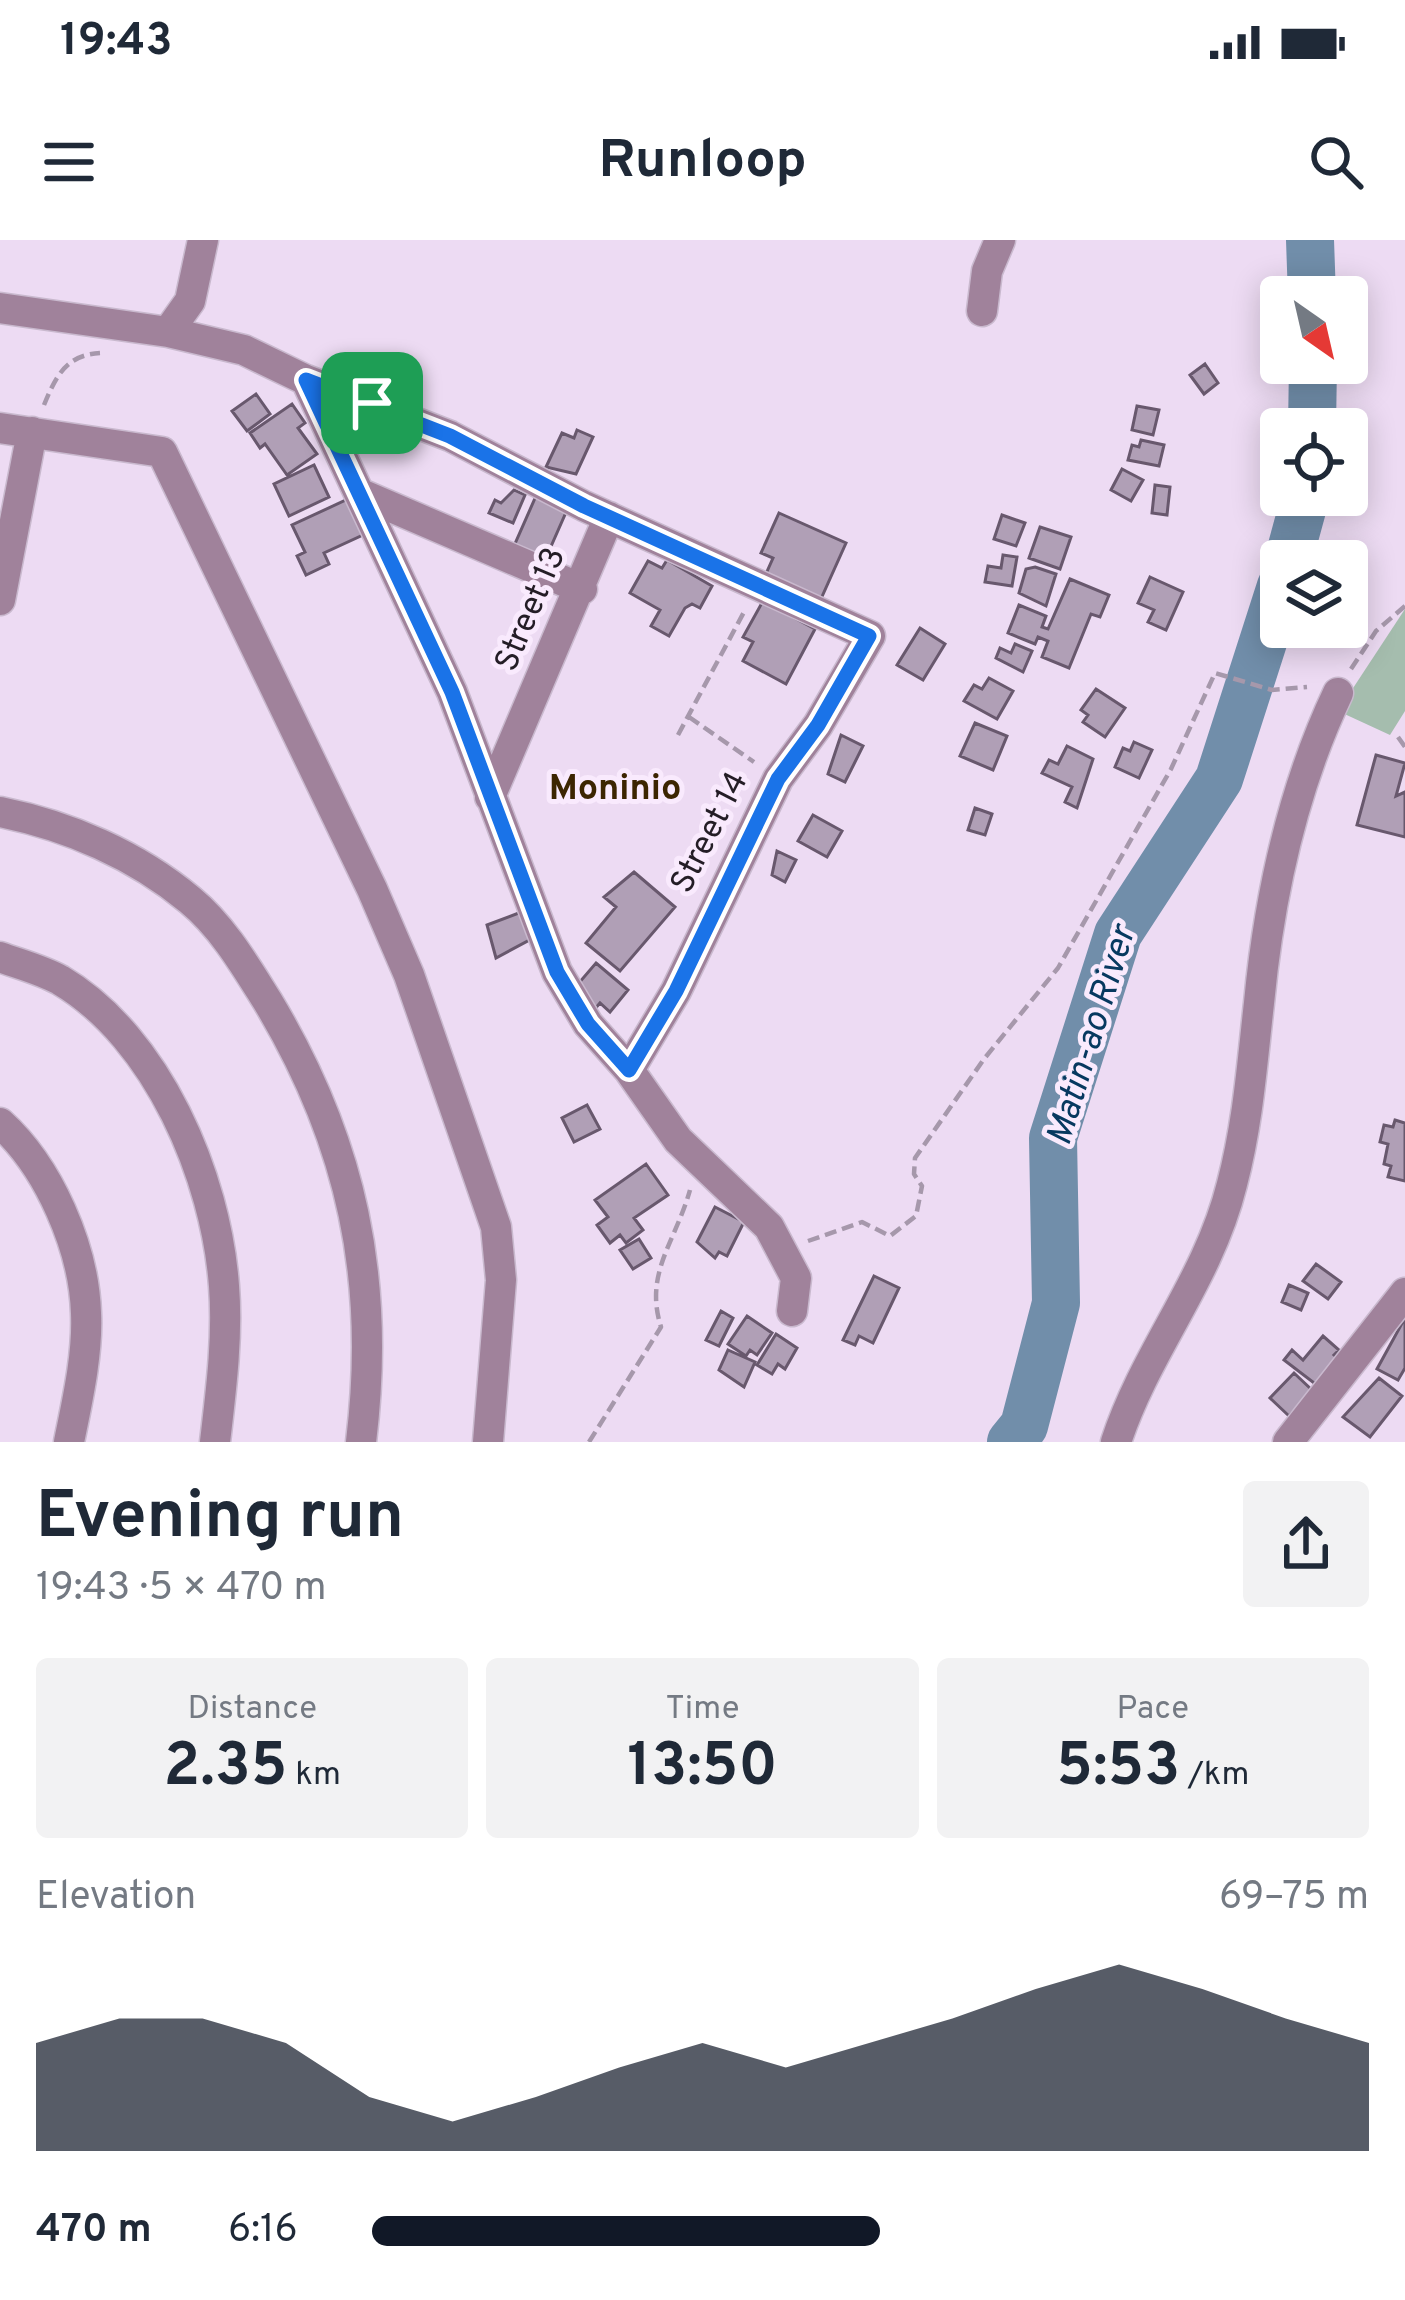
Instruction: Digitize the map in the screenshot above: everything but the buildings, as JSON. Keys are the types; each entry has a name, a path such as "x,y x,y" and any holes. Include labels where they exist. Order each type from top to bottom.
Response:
{"street":[{"path":"168,332 190,301 203,240"},
{"path":"982,310 987,271 1000,240"},
{"path":"0,308 228,344 450,436 609,517"},
{"path":"306,380 452,692 557,972 588,1024 696,1159 770,1227 796,1277 792,1311"},
{"path":"0,428 162,452 331,792 409,975 496,1227 501,1280 488,1442"},
{"path":"0,601 32,432"},
{"path":"361,494 582,589"},
{"name":"Street 13","path":"490,797 609,517"},
{"name":"Street 14","path":"609,517 869,636 818,725 778,779 676,991 629,1070"},
{"path":"1116,1442 1220,1228 1248,1116 1264,959 1292,819 1309,762 1338,694"},
{"path":"0,812 76,834 132,859 193,902 242,959 295,1048 343,1158 366,1266 362,1442"},
{"path":"0,957 59,980 111,1019 150,1071 180,1126 210,1205 224,1286 215,1442"},
{"path":"0,1123 19,1140 43,1176 74,1249 86,1314 69,1442"},
{"path":"1288,1442 1405,1293"}],"path":[{"path":"32,432 65,364 82,354 104,353"},
{"path":"678,735 748,604"},
{"path":"786,1252 834,1228 862,1222 890,1237 916,1216 922,1186 914,1174 915,1158 984,1059 1058,968 1171,769 1215,674 1272,690 1297,686 1338,694 1364,646 1405,606"},
{"path":"687,716 778,779"},
{"path":"1398,737 1405,746"},
{"path":"589,1442 661,1327 652,1297 656,1271 674,1243 696,1159"}],"green space":[{"path":"1405,609 1405,711 1390,735 1338,711"}],"waterway":[{"name":"Matin-ao River","path":"1310,240 1311,276"},
{"name":"Matin-ao River","path":"1312,408 1313,384"},
{"name":"Matin-ao River","path":"1294,540 1300,516"},
{"name":"Matin-ao River","path":"1011,1442 1024,1426 1056,1303 1053,1138 1118,934 1219,779 1261,648"}],"district":[{"name":"Moninio","path":"615,790"}],"route":[{"path":"306,380 372,403 869,636 818,725 778,779 676,991 629,1070 588,1024 557,972 452,692 306,380"}]}
